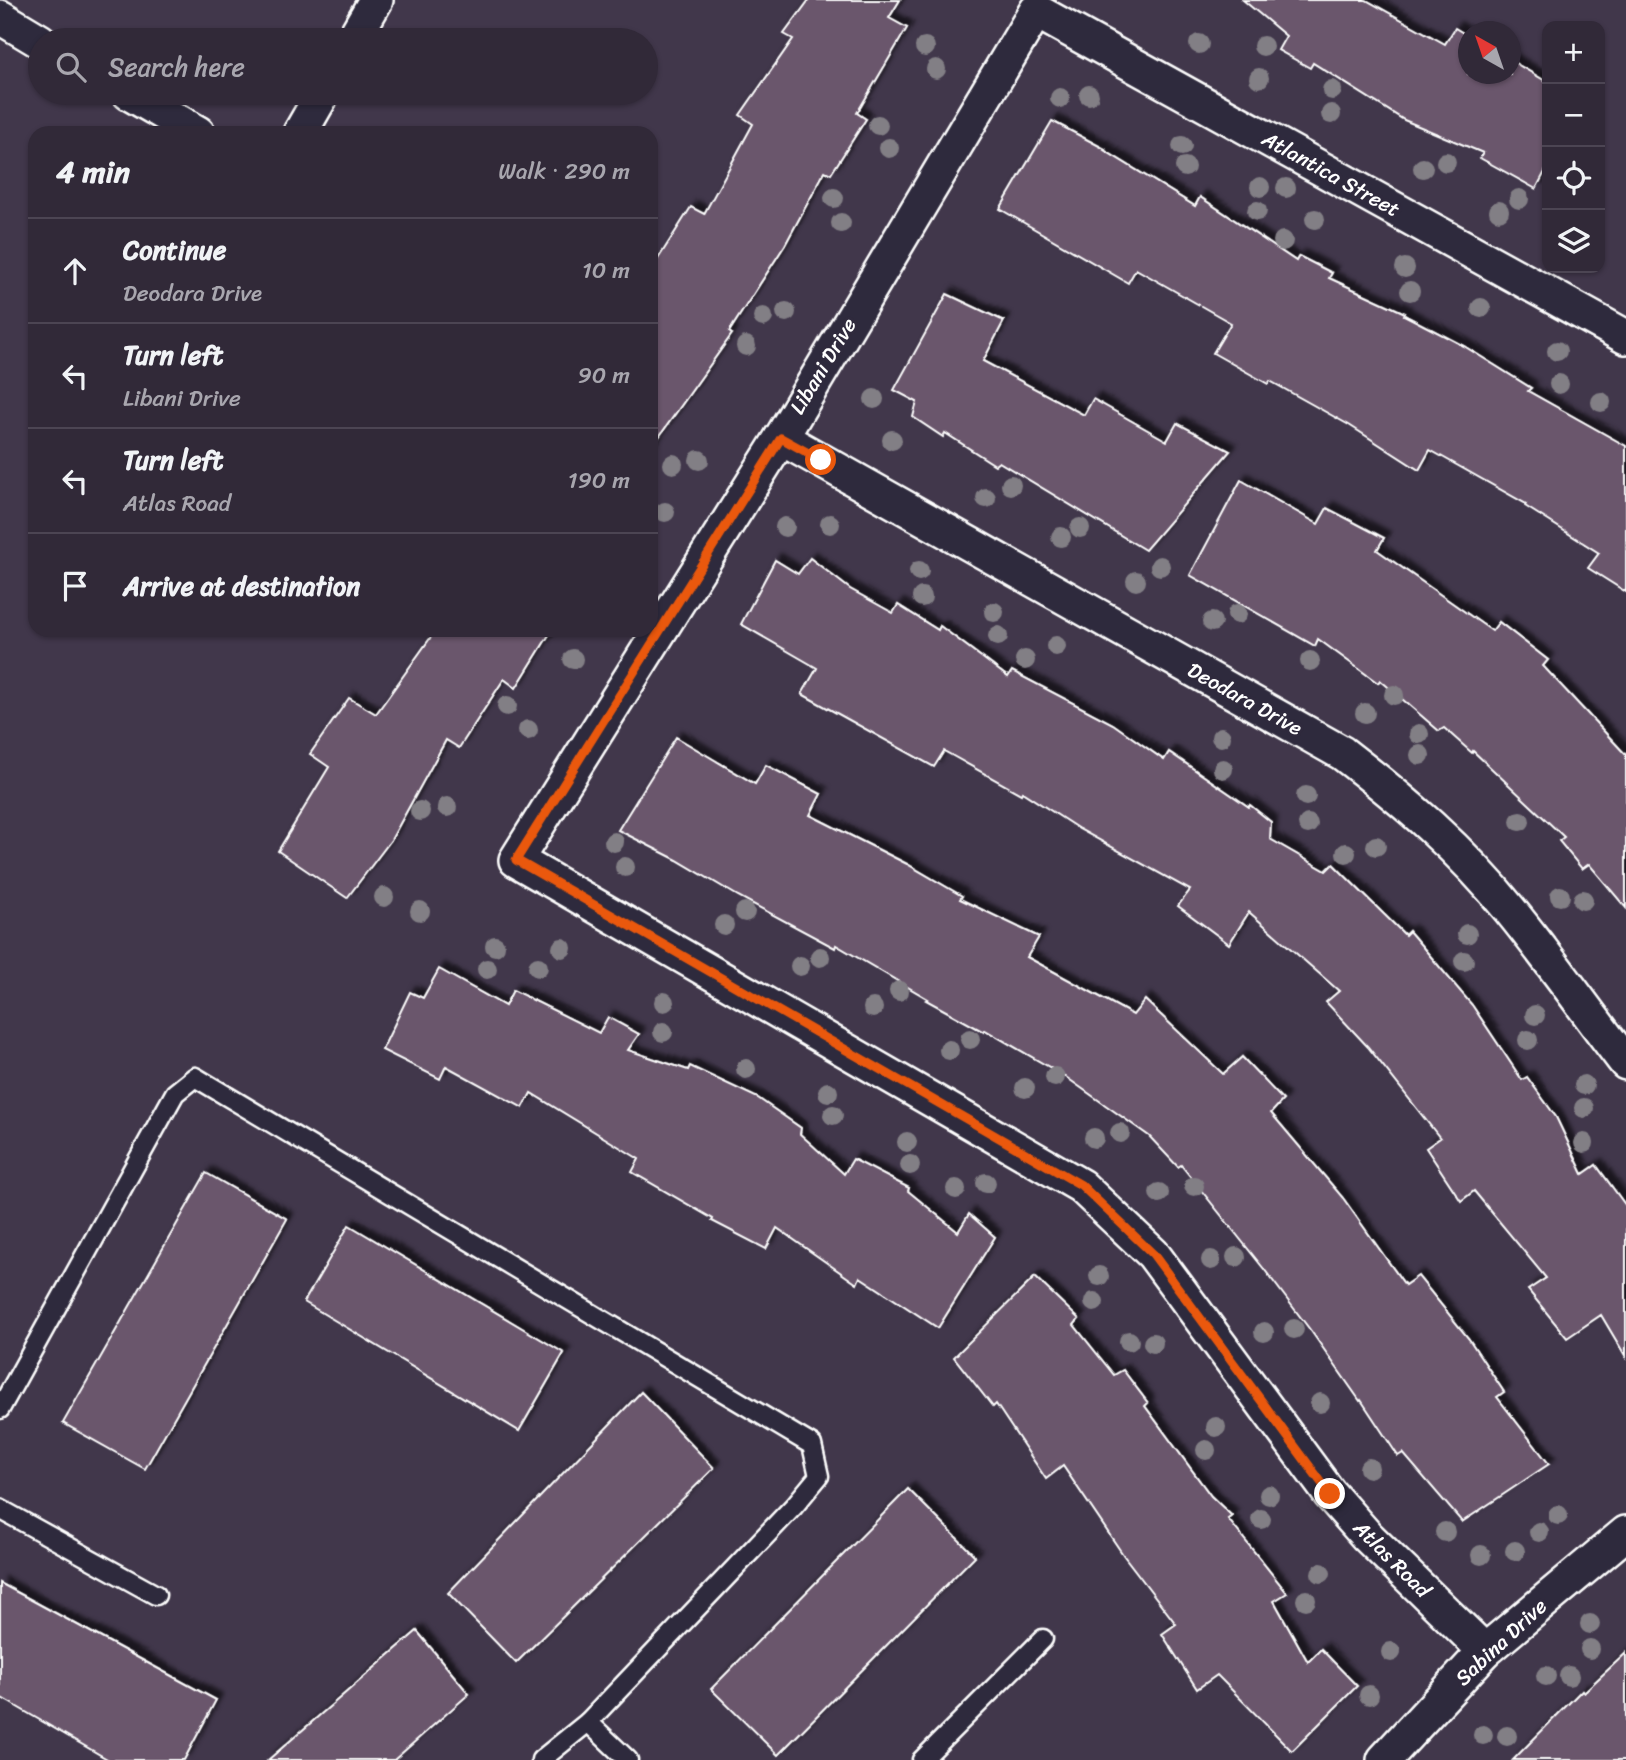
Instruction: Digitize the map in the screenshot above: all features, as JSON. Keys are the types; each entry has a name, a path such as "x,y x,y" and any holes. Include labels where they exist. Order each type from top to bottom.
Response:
{"street":[{"path":"360,28 376,0"},
{"name":"Atlantica Street","path":"1034,6 1626,337"},
{"name":"Libani Drive","path":"658,634 781,438 1034,6"},
{"path":"0,17 28,34"},
{"path":"150,105 186,126"},
{"path":"303,126 316,105"},
{"name":"Deodara Drive","path":"781,438 1342,753 1387,788 1455,850 1509,908 1626,1063"},
{"name":"Libani Drive","path":"516,860 656,637"},
{"name":"Atlas Road","path":"516,860 1081,1185 1153,1254 1330,1494 1367,1536 1485,1651"},
{"name":"Sabina Drive","path":"1384,1760 1485,1651 1626,1533"}],"lane":[{"path":"0,1409 175,1093 195,1077 812,1446 819,1476 794,1506 588,1722 541,1760"},
{"path":"0,1509 156,1595"},
{"path":"922,1760 1043,1639"},
{"path":"588,1722 628,1760"}],"building":[{"path":"809,0 900,0 889,18 907,28 857,113 866,119 831,174 825,171 785,245 729,332 732,334 658,438 658,259 691,207 704,214 753,124 740,115 793,39 784,34"},
{"path":"1243,0 1366,0 1445,44 1455,28 1458,30 1458,84 1521,84 1521,67 1542,79 1542,178 1536,189 1480,158 1483,153 1404,120 1313,63 1310,68 1278,50 1286,36"},
{"path":"1052,121 1105,149 1195,206 1200,197 1296,261 1299,256 1332,273 1329,278 1405,313 1404,315 1464,346 1531,388 1528,391 1626,446 1626,592 1588,568 1599,553 1525,506 1526,504 1430,450 1419,470 1349,425 1213,353 1231,323 1136,269 1128,283 1000,209"},
{"path":"947,294 1004,321 983,361 1084,415 1093,399 1167,441 1177,423 1230,451 1145,550 999,462 995,465 945,433 943,437 913,417 917,402 894,390"},
{"path":"1241,480 1318,524 1327,508 1384,538 1377,550 1492,631 1499,622 1548,660 1543,666 1626,755 1626,908 1589,864 1582,869 1559,841 1564,837 1473,751 1472,753 1444,728 1439,731 1380,680 1378,683 1318,639 1315,646 1190,575"},
{"path":"810,558 850,589 893,613 898,605 938,630 940,626 1008,677 1012,671 1113,724 1164,760 1169,752 1249,807 1250,805 1271,822 1270,839 1326,871 1333,864 1405,935 1409,931 1472,1005 1522,1080 1527,1077 1556,1117 1583,1174 1596,1165 1626,1206 1626,1357 1601,1315 1567,1338 1528,1290 1546,1278 1474,1191 1461,1201 1426,1148 1440,1138 1368,1047 1326,1002 1339,991 1249,912 1229,944 1178,906 1190,890 1079,829 1022,792 1021,794 944,751 934,767 802,694 817,668 741,624 775,560 798,574"},
{"path":"431,637 548,637 516,688 504,679 459,748 446,740 391,840 347,898 278,851 329,767 310,754 349,698 376,714"},
{"path":"676,737 755,784 766,765 821,794 810,815 907,864 962,896 960,899 1039,937 1027,957 1133,1015 1145,1000 1223,1074 1242,1057 1283,1100 1271,1113 1343,1198 1405,1285 1418,1276 1469,1339 1504,1392 1497,1397 1549,1464 1462,1522 1403,1453 1398,1456 1361,1400 1264,1269 1181,1165 1178,1167 1149,1136 1063,1075 985,1030 984,1032 926,1000 928,999 836,945 835,948 618,830"},
{"path":"439,969 505,1006 513,990 599,1033 608,1017 639,1034 628,1050 688,1070 690,1066 758,1098 801,1128 800,1134 844,1174 853,1159 909,1188 908,1191 958,1232 969,1214 995,1237 938,1328 860,1277 857,1284 777,1228 766,1249 712,1221 713,1219 632,1172 639,1159 531,1093 523,1108 446,1066 440,1079 382,1050 410,992 423,998"},
{"path":"206,1173 287,1219 145,1469 63,1423"},
{"path":"349,1225 564,1353 519,1431 304,1302"},
{"path":"1035,1277 1079,1319 1074,1325 1114,1375 1123,1370 1148,1403 1145,1406 1211,1496 1232,1516 1228,1519 1287,1593 1274,1601 1308,1662 1321,1649 1357,1686 1292,1751 1217,1675 1197,1689 1162,1634 1176,1624 1124,1556 1063,1466 1046,1479 996,1404 993,1407 954,1357"},
{"path":"641,1392 714,1468 516,1663 448,1593"},
{"path":"908,1489 975,1556 778,1755 711,1689"},
{"path":"0,1583 216,1700 184,1760 109,1760 0,1697"},
{"path":"417,1631 469,1694 394,1760 268,1760"},
{"path":"1626,1653 1626,1760 1513,1760 1582,1690 1584,1692"}],"route":[{"path":"821,460 781,438 516,860 1081,1185 1153,1254 1330,1494"}]}
